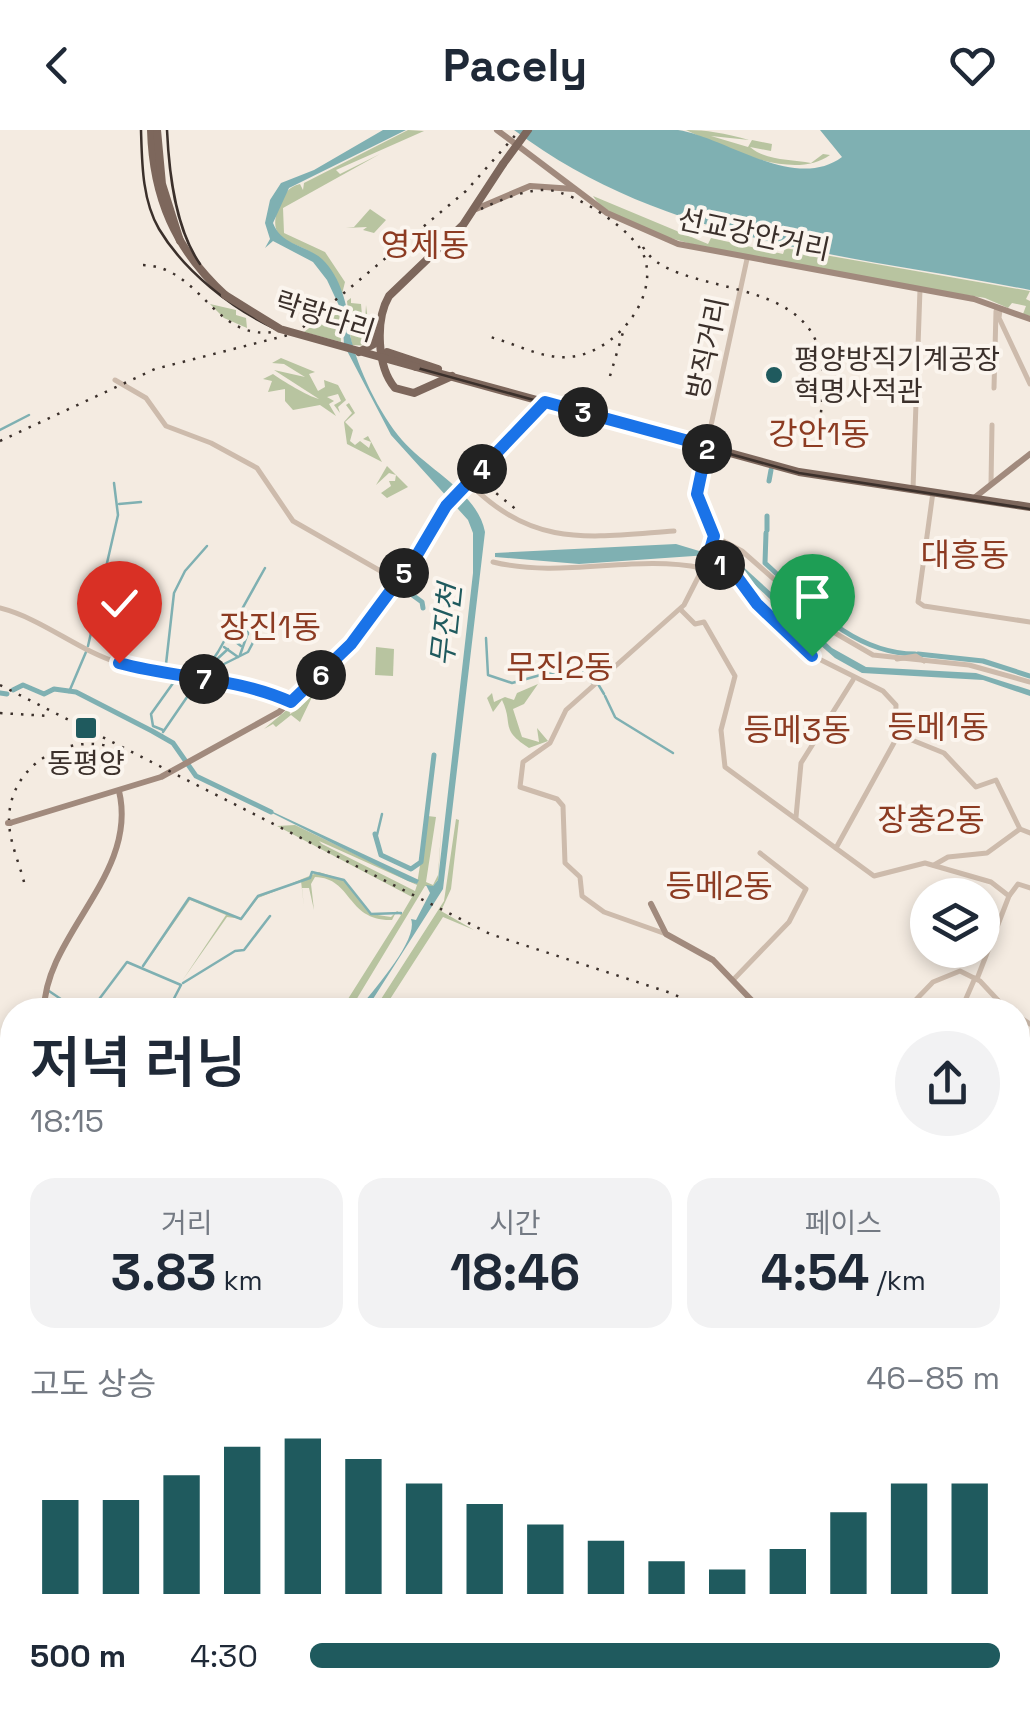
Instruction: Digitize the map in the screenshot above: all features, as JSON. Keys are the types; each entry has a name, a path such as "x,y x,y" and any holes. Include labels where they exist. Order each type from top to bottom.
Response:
{"main road":[{"path":"157,130 162,184 180,240"},
{"path":"157,130 161,205 180,240"},
{"name":"선교강안거리","path":"496,130 607,213 653,234 746,259 920,289 1030,319"},
{"path":"360,352 374,344 380,305 485,202 503,164 528,130"},
{"path":"485,202 538,185 574,189"},
{"name":"락랑다리","path":"180,240 198,268 226,295 274,326 449,376"},
{"path":"388,296 380,324 384,362 395,388 418,392 449,376"},
{"path":"380,324 388,346 404,357"},
{"path":"384,362 387,352 449,376 799,472 1030,507"},
{"path":"416,368 424,380 418,392"},
{"path":"6,824 119,791 187,764 291,702 340,656 398,581 450,502 545,402"},
{"path":"972,498 1030,454"},
{"path":"46,998 52,966 87,913 120,833 124,814 119,791"},
{"path":"651,904 666,934 713,960 751,998"}],"street":[{"name":"방직거리","path":"714,536 697,494 746,259"},
{"path":"913,489 920,289"},
{"path":"998,308 1030,384"},
{"path":"994,388 998,308"},
{"path":"115,380 146,398 168,427 211,443 257,468 293,521 398,581"},
{"path":"991,484 992,424"},
{"path":"469,482 493,508 553,535 674,531"},
{"path":"934,492 918,602 1030,622"},
{"path":"666,934 604,912 582,896 580,878 565,863 563,806 557,799 522,788 518,782 522,762 550,743 566,710 680,610 709,556 714,536 742,551 851,643 894,659 969,666 1030,682"},
{"path":"709,556 732,570 757,604 799,644 853,680 883,691 894,702 897,734 836,848"},
{"path":"493,562 555,570 672,564 702,568"},
{"path":"0,608 116,662 174,676 237,682 291,702"},
{"path":"680,610 695,624 704,622 735,676 721,730 725,767 738,781 796,817 874,876 920,864 934,865 989,882 1010,896"},
{"path":"796,817 801,763 853,680"},
{"path":"897,734 944,753 976,787 996,780 1020,830 1030,833"},
{"path":"934,865 948,857 987,853 1020,830"},
{"path":"734,979 788,922 806,888 760,853"},
{"path":"967,998 1010,896 1018,884 1030,888"},
{"path":"920,998 948,974 960,971 976,978 995,998"}],"green space":[{"path":"408,130 424,131 336,170 340,174 380,154 283,208 284,233 325,252 345,282 342,294 321,260 280,236 275,219 279,206 292,187 300,184 303,190 304,183"},
{"path":"686,130 749,140 711,136 748,147 752,140 772,144 771,151 750,147 771,157 811,163 778,164 758,159"},
{"path":"593,196 708,244 711,238 783,254 785,248 1030,291 1026,299 1030,301 1030,316 1023,314 1026,306 1012,303 1008,308 985,298 837,275 712,249 658,234 616,216"},
{"path":"370,209 386,220 374,233 363,230 367,227 346,228 354,227"},
{"path":"351,298 351,303 361,304 364,338 366,305 371,346 352,345 350,334 356,333 350,331 347,301"},
{"path":"210,304 236,310 236,315 246,318 247,328 224,318"},
{"path":"339,309 341,342 304,332 333,310"},
{"path":"281,358 315,372 309,374 318,391 325,387 324,380 338,385 346,400 338,407 340,413 334,405 341,401 338,394 327,397 334,401 329,404 336,416 320,405 293,410 285,401 285,389 268,392 272,381 263,379 273,374 319,399 274,370 305,377 284,364 272,363"},
{"path":"349,403 355,413 345,422 353,430 350,441 355,445 360,441 369,448 371,442 363,439 368,436 382,462 347,444 344,422 352,413 346,405"},
{"path":"387,466 396,475 389,473 376,485"},
{"path":"396,475 408,487 387,498 381,493 391,486 389,481 395,481"},
{"path":"376,647 394,649 393,676 375,675"},
{"path":"538,684 524,704 513,709 522,737 539,742 537,728 548,741 529,748 510,731 502,700 493,712 487,698 492,693 494,702 505,697 514,700 517,693"},
{"path":"309,692 312,697 300,722 291,715 276,727 273,724 264,729 289,708 290,714 295,711 291,707 294,705 301,707 298,701"},
{"path":"428,816 436,817 426,882 433,885 438,875 442,818 438,880 433,886 425,886 357,998 349,998 401,915 396,912 402,914 412,897 277,826 295,825 417,884","holes":["319,841 417,885 415,891 322,844"]},
{"path":"456,819 459,820 451,889 441,911 474,930 443,917 391,998 382,998 444,901"},
{"path":"319,872 344,880 371,914 391,917 396,912 392,920 366,914 337,884 315,877 311,884 314,910 309,888 302,888 304,907 301,881 258,898 241,919 256,898"},
{"path":"189,898 241,919 227,917 182,981 226,915 190,900 144,966"}],"water":[{"name":"무진천","path":"383,130 406,130 289,188 273,223 282,236 316,254 329,266 342,293 350,331 358,331 350,335 378,404 412,451 473,505 485,532 443,889 374,998 367,998 402,952 412,928 411,919 416,920 430,893 426,885 433,886 438,880 473,573 473,533 468,520 391,435 344,345 342,312 327,280 313,262 273,241 265,248 270,239 265,223 270,200 281,183 314,170"},
{"path":"514,130 678,130 782,166 803,169 823,166 842,157 820,130 1030,130 1030,290 828,254 697,222 634,198 573,168"},
{"path":"676,544 739,563 832,648 866,667 976,673 1030,690 1030,696 983,680 862,673 835,658 795,623 800,630 795,635 786,627 793,621 733,564 708,555 579,564 495,557 495,553"},
{"path":"268,811 419,880 417,884 408,881"}],"waterway":[{"path":"0,430 29,415"},
{"path":"769,481 771,470"},
{"path":"88,646 118,515 114,483"},
{"path":"119,504 141,502"},
{"path":"767,516 767,530"},
{"path":"766,533 765,563 832,623 871,645 915,654"},
{"path":"165,673 174,593 185,571 207,546"},
{"path":"163,732 218,652 265,568"},
{"path":"400,586 422,602 423,608"},
{"path":"240,655 250,627 241,615"},
{"path":"204,674 248,652 259,631"},
{"path":"228,635 248,634"},
{"path":"228,636 241,646"},
{"path":"486,638 488,675 512,683 544,674"},
{"path":"224,647 238,657"},
{"path":"215,661 228,649"},
{"path":"69,692 86,652"},
{"path":"918,654 983,661 1030,676"},
{"path":"547,673 560,676 577,665 592,683"},
{"path":"163,730 153,726 151,714 176,679 165,676"},
{"path":"598,684 604,694"},
{"path":"13,690 23,685 44,694 54,689 76,692 173,743 196,776 271,812"},
{"path":"0,693 7,694"},
{"path":"605,696 615,717"},
{"path":"616,718 673,753"},
{"path":"375,834 381,855 411,869 421,862 434,755"},
{"path":"377,835 382,814"},
{"path":"143,966 189,898 241,919 258,896 310,878 312,872 344,880 371,914 401,913"},
{"path":"183,983 235,951 244,950 270,916"},
{"path":"100,998 127,962 181,985 174,998"},
{"path":"49,991 59,998"}],"tram line":[{"path":"141,130 149,206 169,245 210,287 276,329 799,473 1030,509"},
{"path":"167,130 179,217 200,264"}],"railway":[{"path":"0,441 155,369 296,333 466,191 520,130"},
{"path":"481,209 540,190 560,192 604,215 631,237 645,259 647,275 638,308 628,323 600,347 584,354 547,355 486,336"},
{"path":"643,247 658,263 764,298 789,310 809,328 822,365 818,448"},
{"path":"143,265 180,278 239,327 257,332 279,331"},
{"path":"610,376 624,329"},
{"path":"480,480 518,511"},
{"path":"0,685 490,934 681,998"},
{"path":"0,713 50,716"},
{"path":"24,882 9,828 11,802 18,785 28,771 56,751 90,744 108,746"}],"place":[{"name":"평양방직기계공장 혁명사적관","path":"774,375"},
{"name":"동평양","path":"86,728"}],"district":[{"name":"영제동","path":"425,245"},
{"name":"강안1동","path":"819,434"},
{"name":"대흥동","path":"965,555"},
{"name":"장진1동","path":"270,627"},
{"name":"무진2동","path":"560,667"},
{"name":"등메1동","path":"938,727"},
{"name":"등메3동","path":"797,730"},
{"name":"장충2동","path":"931,820"},
{"name":"등메2동","path":"719,886"}],"route":[{"path":"119,663 174,676 237,682 291,702 351,644 417,555 446,506 545,402 707,446 697,494 714,536 707,560 732,570 757,604 812,656"}]}
